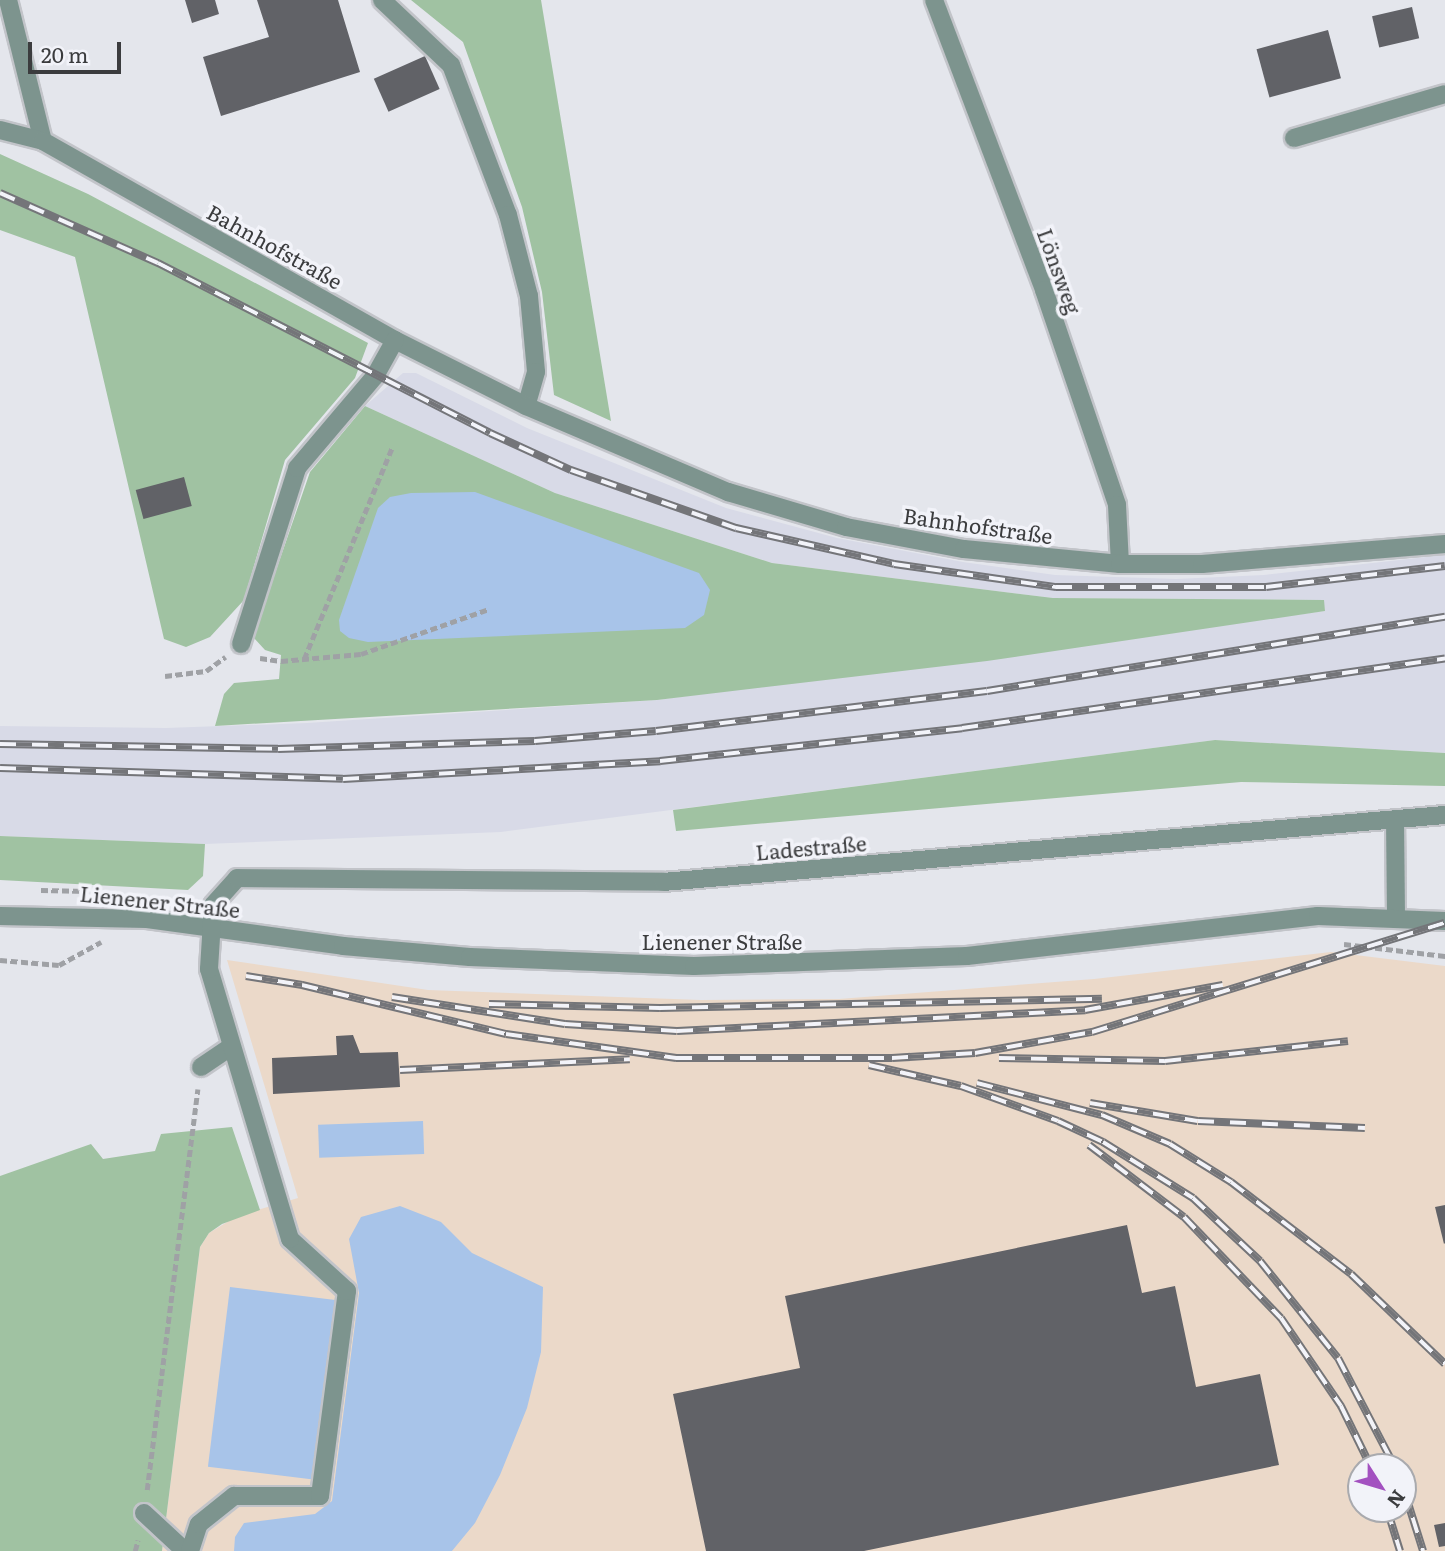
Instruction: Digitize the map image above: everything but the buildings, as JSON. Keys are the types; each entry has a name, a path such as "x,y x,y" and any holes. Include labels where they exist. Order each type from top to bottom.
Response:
{"street":[{"path":"8,0 43,141"},
{"path":"382,0 450,65 508,215 529,296 536,372 526,406"},
{"name":"Lönsweg","path":"934,0 1044,290 1117,505 1121,564"},
{"path":"1294,138 1445,94"},
{"name":"Bahnhofstraße","path":"0,130 43,141 396,340 526,406 728,492 846,527 964,549 1121,564 1202,564 1445,544"},
{"path":"241,645 297,468 375,376 396,340"},
{"name":"Ladestraße","path":"187,1551 199,1524 234,1496 320,1496 347,1291 290,1239 209,970 213,905 237,878 663,882 1445,815"},
{"path":"1395,819 1396,919"},
{"name":"Lienener Straße","path":"0,916 76,914 210,927 343,946 470,957 694,966 967,956 1318,916 1445,921"},
{"path":"201,1068 231,1047"},
{"path":"144,1513 187,1551"}],"path":[{"path":"304,659 392,448"},
{"path":"164,676 206,670 241,645 259,657 304,659 361,654 489,609"},
{"path":"27,890 93,891"},
{"path":"0,960 59,965 110,939"},
{"path":"135,1551 144,1513 201,1068"}],"shaded area":[{"path":"403,373 416,373 527,428 726,508 837,538 963,562 1055,575 1176,579 1264,575 1445,555 1445,753 1215,740 501,832 205,844 0,836 0,726 166,728 307,723 657,700 1325,611 1323,600 1053,598 772,563 555,493 365,406"},
{"path":"1331,952 1445,966 1445,1551 162,1551 200,1247 209,1233 237,1216 298,1198 227,960 428,990 701,1000 839,999 1094,979"}],"green space":[{"path":"411,0 541,0 611,421 554,395 542,292 522,207 463,42"},
{"path":"0,154 88,194 368,343 355,378 285,460 244,600 210,637 186,647 164,639 75,257 0,230"},
{"path":"365,406 555,493 772,563 1053,598 1324,600 1325,611 987,661 657,700 215,726 224,694 234,683 279,679 281,655 265,650 253,637 310,472"},
{"path":"1215,740 1445,753 1445,786 1241,782 676,831 673,810"},
{"path":"0,836 205,844 203,876 188,890 0,880"},
{"path":"232,1127 260,1210 222,1224 209,1233 200,1247 162,1551 0,1551 0,1176 91,1144 103,1159 155,1151 161,1134"}],"water":[{"path":"475,492 699,573 710,590 704,615 685,628 368,642 349,638 340,631 339,620 378,508 390,497 411,493"},
{"path":"423,1121 424,1154 319,1158 318,1125"},
{"path":"400,1206 441,1222 472,1253 543,1287 541,1352 527,1408 500,1475 475,1523 452,1551 234,1551 235,1537 244,1523 315,1514 332,1501 359,1293 349,1239 361,1217"},
{"path":"230,1287 335,1300 313,1480 208,1467"}],"railway":[{"path":"0,193 158,263 490,433 571,470 736,528 894,564 1056,587 1266,587 1445,566"},
{"path":"0,744 278,749 535,741 656,731 987,691 1445,617"},
{"path":"0,768 343,779 660,761 962,728 1445,658"},
{"path":"246,976 302,985 506,1034 676,1058 892,1058 975,1053 1092,1032 1445,923"},
{"path":"392,997 565,1024 677,1031 1085,1010 1223,985"},
{"path":"489,1004 660,1008 1102,999"},
{"path":"999,1058 1165,1061 1348,1041"},
{"path":"400,1070 630,1059"},
{"path":"869,1065 961,1086 1058,1121 1103,1142 1193,1198 1260,1261 1338,1358 1388,1453"},
{"path":"977,1083 1102,1115 1170,1144 1231,1182 1351,1274 1445,1364"},
{"path":"1090,1103 1198,1121 1365,1128"},
{"path":"1089,1145 1184,1217 1281,1318 1341,1406 1364,1453"},
{"path":"1391,1523 1400,1551"},
{"path":"1414,1523 1423,1551"}]}
